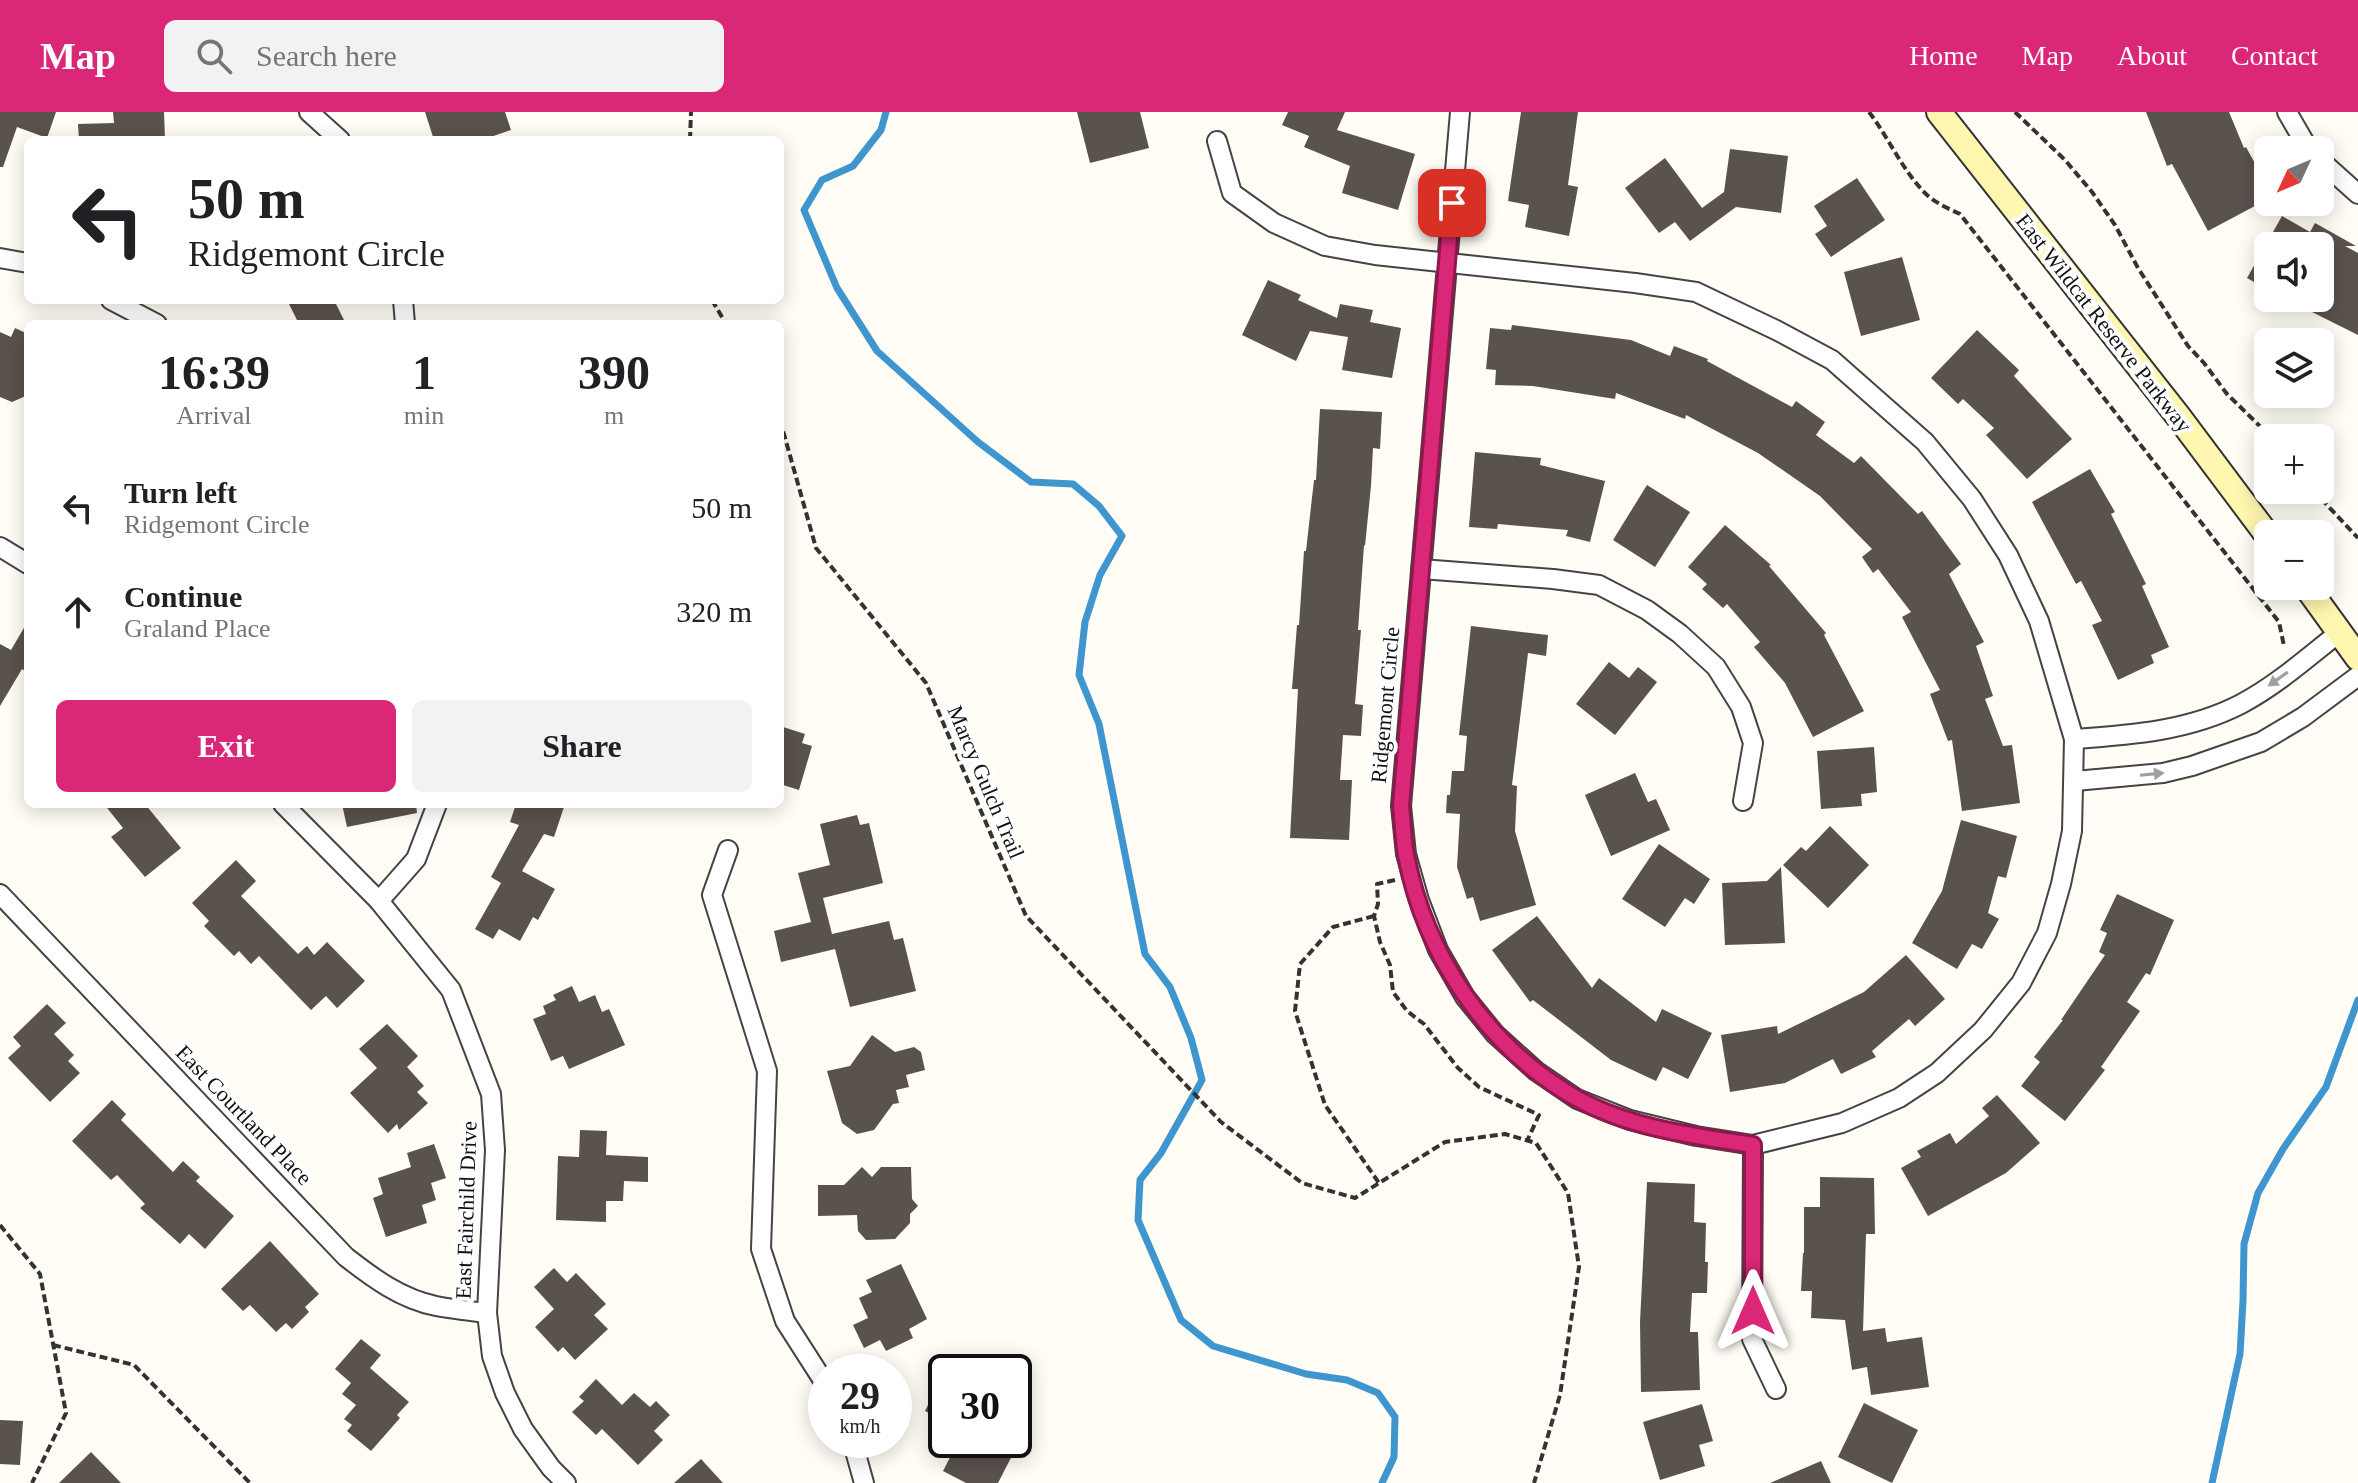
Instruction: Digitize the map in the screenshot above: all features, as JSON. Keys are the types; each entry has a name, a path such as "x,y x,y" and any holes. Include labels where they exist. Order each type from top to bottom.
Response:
{"main road":[{"name":"East Wildcat Reserve Parkway","path":"1939,112 2256,520"},
{"path":"2316,600 2358,658"}],"street":[{"path":"309,112 336,136"},
{"path":"1217,141 1232,193 1274,223 1325,246 1447,264 1460,112"},
{"path":"2287,112 2301,136"},
{"path":"2334,173 2358,194"},
{"path":"0,258 24,262"},
{"name":"Ridgemont Circle","path":"1447,264 1696,292 1776,330 1832,360 1925,442 1972,499 2008,555 2039,621 2074,739 2072,831 2047,933 2021,983 1983,1030 1937,1073 1899,1098 1842,1123 1753,1145 1696,1136 1630,1120 1577,1099 1536,1071 1495,1034 1465,997 1438,950 1406,854 1401,806 1447,264"},
{"path":"119,304 149,320"},
{"path":"0,547 24,562"},
{"path":"1421,569 1599,585 1647,610 1680,634 1716,667 1741,707 1753,743 1743,801"},
{"path":"2074,739 2147,734 2241,704 2340,632"},
{"path":"2075,781 2163,773 2261,742 2303,717 2358,676"},
{"name":"East Fairchild Drive","path":"287,808 379,901 451,990 491,1094 495,1150 487,1313 492,1356 505,1393 523,1429 566,1483"},
{"path":"379,901 416,859 435,808"},
{"path":"728,850 712,895 767,1071 761,1249 785,1321 808,1357"},
{"name":"East Courtland Place","path":"0,894 346,1257 379,1283 416,1300 435,1306 487,1313"},
{"path":"1753,1145 1752,1339 1776,1389"},
{"path":"857,1458 864,1483"}],"path":[{"path":"690,136 691,112"},
{"path":"1869,112 1928,195 1960,214 2159,466 2279,622 2284,646"},
{"path":"2015,112 2065,160 2092,192 2188,346 2227,394 2258,424"},
{"name":"Marcy Gulch Trail","path":"784,434 816,548 926,683 1026,916 1221,1122 1302,1183 1355,1198 1445,1142 1505,1134 1527,1141"},
{"path":"2326,504 2358,538"},
{"path":"1412,877 1377,884 1378,904 1374,916 1390,965 1393,992 1407,1011 1424,1024 1458,1068 1479,1087 1539,1115 1527,1141 1536,1143 1568,1193 1579,1267 1560,1395 1534,1483"},
{"path":"1374,916 1333,927 1300,964 1295,1011 1325,1105 1379,1183"},
{"path":"0,1225 40,1274 66,1413 32,1483"},
{"path":"53,1345 134,1365 250,1483"}],"building":[{"path":"0,112 56,112 48,136 17,127 3,167 0,167"},
{"path":"113,112 164,112 165,136 79,136 78,124 114,123"},
{"path":"425,112 505,112 511,130 494,136 433,136"},
{"path":"1077,112 1140,112 1149,148 1090,163"},
{"path":"1288,112 1345,112 1337,130 1415,154 1398,210 1342,193 1350,166 1304,147 1309,136 1282,125"},
{"path":"1521,112 1578,112 1568,185 1578,187 1569,236 1525,227 1529,205 1508,201"},
{"path":"2146,112 2229,112 2244,148 2254,162 2254,206 2208,231 2172,164 2167,166"},
{"path":"1730,149 1788,156 1781,213 1736,207 1690,241 1675,222 1659,233 1625,188 1665,158 1702,208 1724,192"},
{"path":"1857,178 1885,220 1831,257 1815,234 1827,226 1814,206"},
{"path":"2282,216 2310,232 2273,232"},
{"path":"2315,223 2331,232 2310,232"},
{"path":"2334,234 2356,246 2345,246 2358,253 2358,335 2312,312 2334,312"},
{"path":"1902,257 1920,320 1861,336 1844,272"},
{"path":"2254,266 2254,282 2247,278"},
{"path":"1268,280 1301,295 1298,300 1337,318 1340,304 1373,310 1370,322 1401,328 1392,378 1342,370 1348,337 1310,331 1296,361 1242,335"},
{"path":"289,304 336,304 344,320 297,320"},
{"path":"1512,325 1631,340 1670,356 1674,346 1708,359 1792,407 1796,401 1825,422 1816,435 1854,463 1861,456 1918,514 1922,511 1961,564 1949,574 1984,642 1976,646 1993,696 1985,699 2003,746 2012,745 2020,803 1962,811 1952,740 1948,741 1930,694 1940,690 1902,617 1911,612 1878,569 1873,573 1862,557 1872,549 1820,496 1758,453 1686,415 1685,419 1616,393 1615,399 1533,386 1495,385 1496,370 1486,369 1490,328 1511,330"},
{"path":"15,328 24,332 24,397 12,402 0,397 0,332 11,337"},
{"path":"1977,330 2019,370 2014,376 2072,439 2027,479 1986,435 1994,428 1963,399 1958,404 1931,378"},
{"path":"1320,409 1382,412 1380,449 1373,448 1358,630 1361,630 1355,704 1363,705 1361,736 1343,735 1340,780 1352,780 1349,840 1290,838 1298,689 1292,689 1304,551 1316,480"},
{"path":"1475,452 1541,458 1540,465 1605,481 1590,542 1566,536 1568,530 1498,524 1497,529 1469,527"},
{"path":"2090,469 2115,512 2111,514 2146,584 2142,586 2169,647 2151,655 2154,663 2118,680 2092,625 2102,621 2081,581 2076,584 2032,502"},
{"path":"1647,485 1690,512 1655,567 1613,540"},
{"path":"1725,525 1771,565 1826,633 1824,635 1864,711 1813,737 1785,683 1754,647 1760,642 1727,604 1723,608 1702,589 1707,584 1688,567"},
{"path":"1471,626 1548,635 1546,656 1528,653 1512,785 1517,786 1515,831 1536,905 1480,921 1473,897 1467,899 1457,867 1460,814 1446,813 1452,771 1464,771 1467,736 1459,735"},
{"path":"24,628 24,670 22,669 0,706 0,644 11,650"},
{"path":"1609,662 1629,678 1638,667 1657,682 1615,735 1576,704"},
{"path":"784,727 805,734 802,743 812,746 799,790 784,785"},
{"path":"1874,747 1877,792 1861,794 1862,806 1821,809 1817,751"},
{"path":"1635,773 1648,802 1656,799 1670,830 1611,856 1585,795"},
{"path":"107,808 148,808 181,848 145,877 111,837 123,828"},
{"path":"343,808 416,808 417,813 347,827"},
{"path":"515,808 564,808 554,837 544,834 522,871 555,889 538,920 533,917 520,941 499,929 493,939 475,929 501,883 491,877 519,825 510,822"},
{"path":"857,815 860,825 869,823 883,883 823,898 832,934 889,921 894,940 903,938 916,991 850,1007 835,949 781,962 774,931 811,922 798,873 830,865 820,824"},
{"path":"1961,820 2017,836 2006,878 1998,876 1988,913 1999,919 1982,949 1972,944 1957,969 1912,943 1942,891"},
{"path":"1830,826 1869,865 1828,908 1783,865 1801,847 1806,851"},
{"path":"1659,844 1710,879 1694,904 1685,898 1665,927 1622,899"},
{"path":"236,860 256,881 241,896 298,954 307,946 314,955 327,942 365,981 337,1008 326,996 311,1010 259,956 251,964 239,951 234,956 204,926 209,921 192,903"},
{"path":"1781,867 1785,943 1725,945 1722,883 1767,881"},
{"path":"2117,894 2174,920 2150,975 2146,973 2127,1002 2140,1011 2101,1067 2105,1070 2065,1121 2021,1086 2040,1062 2034,1057 2063,1020 2105,955 2099,952 2107,933 2100,930"},
{"path":"1537,916 1592,988 1599,978 1656,1022 1662,1009 1712,1033 1688,1079 1663,1067 1656,1081 1611,1060 1533,1000 1530,1002 1492,950"},
{"path":"1906,955 1945,999 1915,1026 1909,1019 1872,1051 1876,1057 1841,1074 1833,1059 1785,1083 1730,1092 1721,1035 1777,1026 1778,1034 1864,992"},
{"path":"572,986 579,1002 595,995 602,1012 609,1009 625,1045 569,1069 563,1056 551,1061 533,1019 546,1014 543,1006 556,1000 553,995"},
{"path":"47,1004 66,1023 54,1034 74,1055 68,1061 80,1073 50,1102 8,1058 21,1046 13,1037"},
{"path":"387,1024 418,1056 407,1067 424,1086 417,1092 428,1103 399,1130 397,1124 388,1133 350,1093 377,1068 359,1049"},
{"path":"872,1035 895,1052 914,1047 921,1052 925,1070 906,1075 909,1087 896,1090 899,1103 893,1104 874,1130 857,1134 842,1123 827,1071 850,1066"},
{"path":"1997,1095 2040,1143 2006,1173 1928,1216 1901,1168 1921,1157 1917,1151 1950,1133 1956,1144 1989,1116 1982,1108"},
{"path":"112,1100 126,1114 121,1120 173,1172 183,1161 200,1177 196,1181 234,1216 205,1249 189,1234 180,1244 140,1208 145,1204 117,1175 111,1180 72,1141"},
{"path":"580,1130 607,1131 606,1155 648,1157 648,1182 624,1181 623,1201 606,1201 606,1222 556,1220 558,1156 579,1157"},
{"path":"434,1144 446,1178 431,1183 436,1200 422,1205 427,1223 386,1237 373,1198 383,1194 378,1178 411,1167 407,1153"},
{"path":"862,1167 872,1177 881,1167 911,1167 912,1199 918,1206 910,1214 910,1223 895,1239 866,1240 858,1231 857,1215 818,1216 818,1185 844,1185"},
{"path":"1820,1177 1874,1178 1875,1234 1866,1234 1863,1331 1885,1328 1887,1342 1922,1337 1929,1387 1871,1395 1867,1367 1852,1370 1845,1320 1811,1318 1812,1291 1801,1291 1804,1207 1820,1207"},
{"path":"1647,1182 1695,1184 1694,1222 1706,1223 1707,1293 1692,1293 1690,1332 1698,1332 1700,1390 1641,1392 1640,1322"},
{"path":"270,1241 319,1294 305,1307 309,1312 292,1329 286,1323 276,1332 250,1305 243,1311 221,1289"},
{"path":"901,1264 927,1319 909,1329 913,1338 886,1351 880,1340 864,1348 853,1325 868,1318 859,1298 872,1292 866,1280"},
{"path":"554,1268 567,1282 576,1273 606,1304 594,1315 608,1329 575,1360 563,1347 558,1352 535,1327 554,1309 534,1287"},
{"path":"361,1339 381,1355 370,1368 409,1402 397,1415 400,1418 371,1451 347,1431 352,1425 344,1419 356,1405 342,1394 351,1383 335,1369"},
{"path":"596,1379 622,1405 634,1393 650,1407 656,1401 670,1415 654,1431 663,1440 638,1465 602,1429 596,1435 572,1412 584,1401 579,1397"},
{"path":"1864,1403 1918,1430 1892,1483 1838,1457"},
{"path":"1702,1404 1713,1441 1699,1445 1705,1466 1660,1480 1643,1422"},
{"path":"0,1420 23,1421 20,1465 0,1464"},
{"path":"91,1452 121,1483 59,1483"},
{"path":"950,1458 1011,1458 998,1483 966,1483 943,1471"},
{"path":"701,1459 723,1483 674,1483"},
{"path":"1821,1461 1831,1483 1770,1483"}],"waterway":[{"path":"886,112 881,130 853,166 822,180 804,210 837,288 877,351 978,442 1031,482 1073,484 1099,506 1122,536 1100,575 1085,622 1079,675 1099,724 1145,954 1170,987 1191,1038 1202,1080 1161,1153 1140,1180 1138,1220 1181,1320 1213,1346 1306,1374 1347,1380 1378,1393 1395,1417 1394,1457 1382,1483"},
{"path":"2212,1483 2240,1354 2244,1244 2258,1193 2283,1149 2326,1087 2358,1000"}],"route":[{"path":"1452,203 1401,806 1406,854 1438,950 1465,997 1495,1034 1536,1071 1577,1099 1630,1120 1696,1136 1753,1145 1753,1311"}]}
